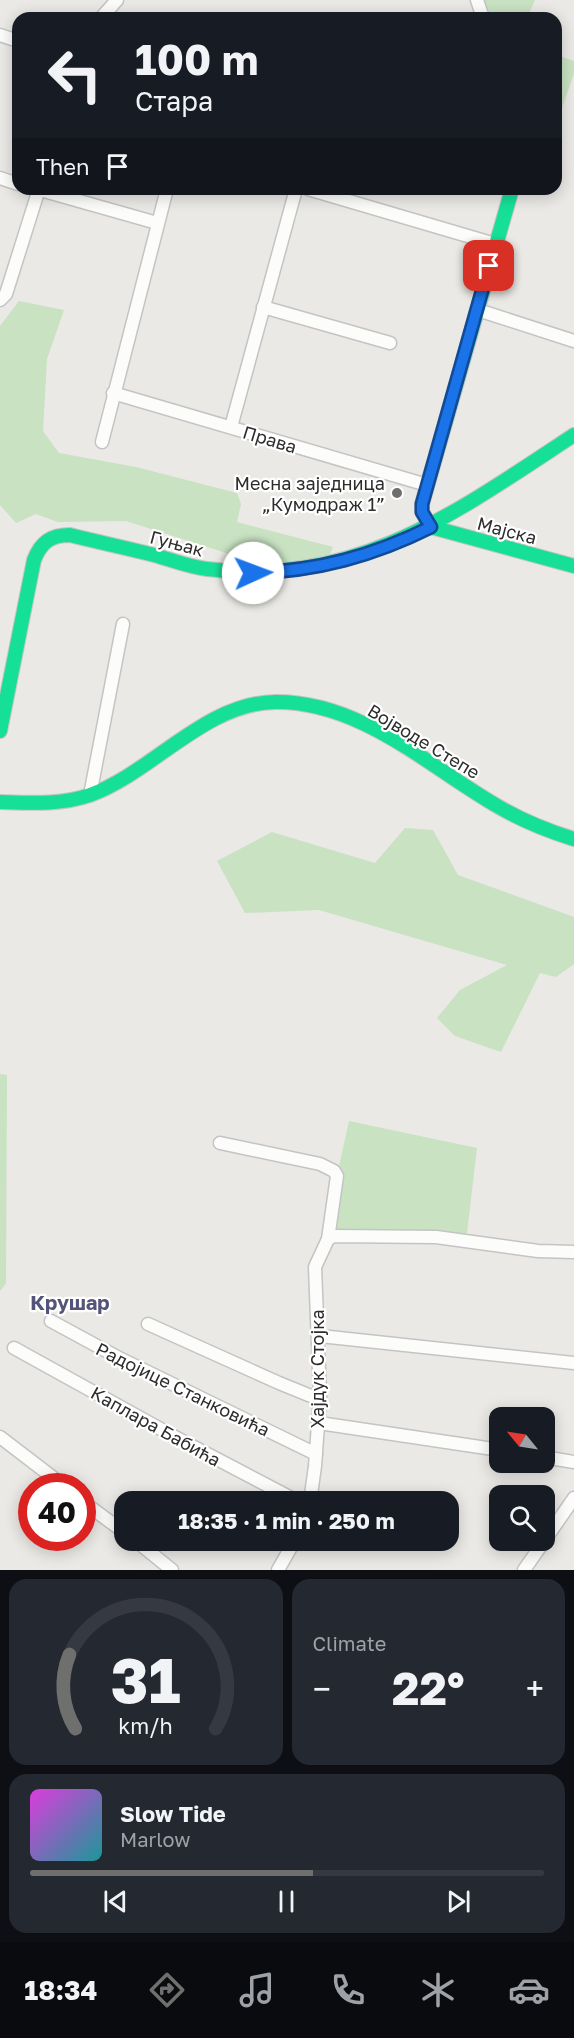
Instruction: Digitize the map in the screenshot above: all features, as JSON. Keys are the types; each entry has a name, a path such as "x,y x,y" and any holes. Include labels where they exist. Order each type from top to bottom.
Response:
{"street":[{"path":"106,12 117,0"},
{"path":"0,300 6,294 36,195"},
{"path":"59,195 157,223"},
{"path":"102,442 165,195"},
{"path":"231,427 294,195"},
{"path":"328,195 495,244"},
{"path":"431,527 422,512 427,485 510,195"},
{"path":"264,307 390,343"},
{"path":"478,310 574,341"},
{"name":"Права","path":"113,393 427,485"},
{"name":"Гуњак","path":"0,731 34,560 44,542 55,535 70,535 199,568 253,573 313,569 353,560 431,527 464,508 574,435"},
{"name":"Мајска","path":"431,527 574,566"},
{"path":"90,795 123,624"},
{"name":"Војводе Степе","path":"0,802 61,802 90,795 143,768 235,710 263,703 295,703 343,715 367,725 499,807 544,829 574,839"},
{"name":"Хајдук Стојка","path":"220,1143 320,1164 334,1171 337,1176 328,1239 322,1246 315,1267 320,1336 320,1397 311,1491"},
{"path":"328,1239 333,1236 436,1237 538,1251 574,1252"},
{"name":"Радојице Станковића","path":"51,1321 121,1359 316,1454"},
{"path":"148,1324 279,1383 311,1396 320,1397"},
{"path":"320,1336 574,1363"},
{"name":"Каплара Бабића","path":"14,1347 175,1437 278,1491"},
{"path":"319,1423 489,1448"},
{"path":"0,1437 47,1473"},
{"path":"555,1459 574,1462"},
{"path":"524,1570 574,1498"},
{"path":"96,1511 114,1525"},
{"path":"560,1518 574,1521"},
{"path":"149,1551 172,1570"},
{"path":"278,1570 289,1551"}],"green space":[{"path":"477,0 535,0 530,12 482,12"},
{"path":"562,57 574,61 574,73 562,108"},
{"path":"19,301 64,310 47,359 43,431 59,453 136,467 237,493 241,504 237,522 333,547 328,559 264,565 126,521 58,522 36,514 16,523 0,505 0,326"},
{"path":"405,828 433,830 458,875 574,917 574,964 556,977 540,973 501,1052 455,1036 437,1018 460,990 507,965 319,910 245,913 217,861 272,832 375,863"},
{"path":"0,1074 7,1075 6,1283 0,1291"},
{"path":"349,1121 477,1148 466,1241 333,1236 337,1176"}],"traffic: fast":[{"path":"431,527 422,512 422,504 510,195"},
{"path":"0,731 34,560 43,544 52,538 70,535 207,569 261,572 311,567 358,555 402,538 488,491 574,435"},
{"path":"431,527 574,566"},
{"path":"0,802 57,802 90,795 136,771 180,740 225,714 250,705 275,702 306,705 336,712 365,724 393,739 508,812 574,839"}],"place":[{"name":"Месна заједница „Кумодраж 1”","path":"397,493"}],"district":[{"name":"Крушар","path":"70,1302"}],"route":[{"path":"253,573 313,569 353,560 384,549 431,527 422,512 422,504 489,266"}]}
